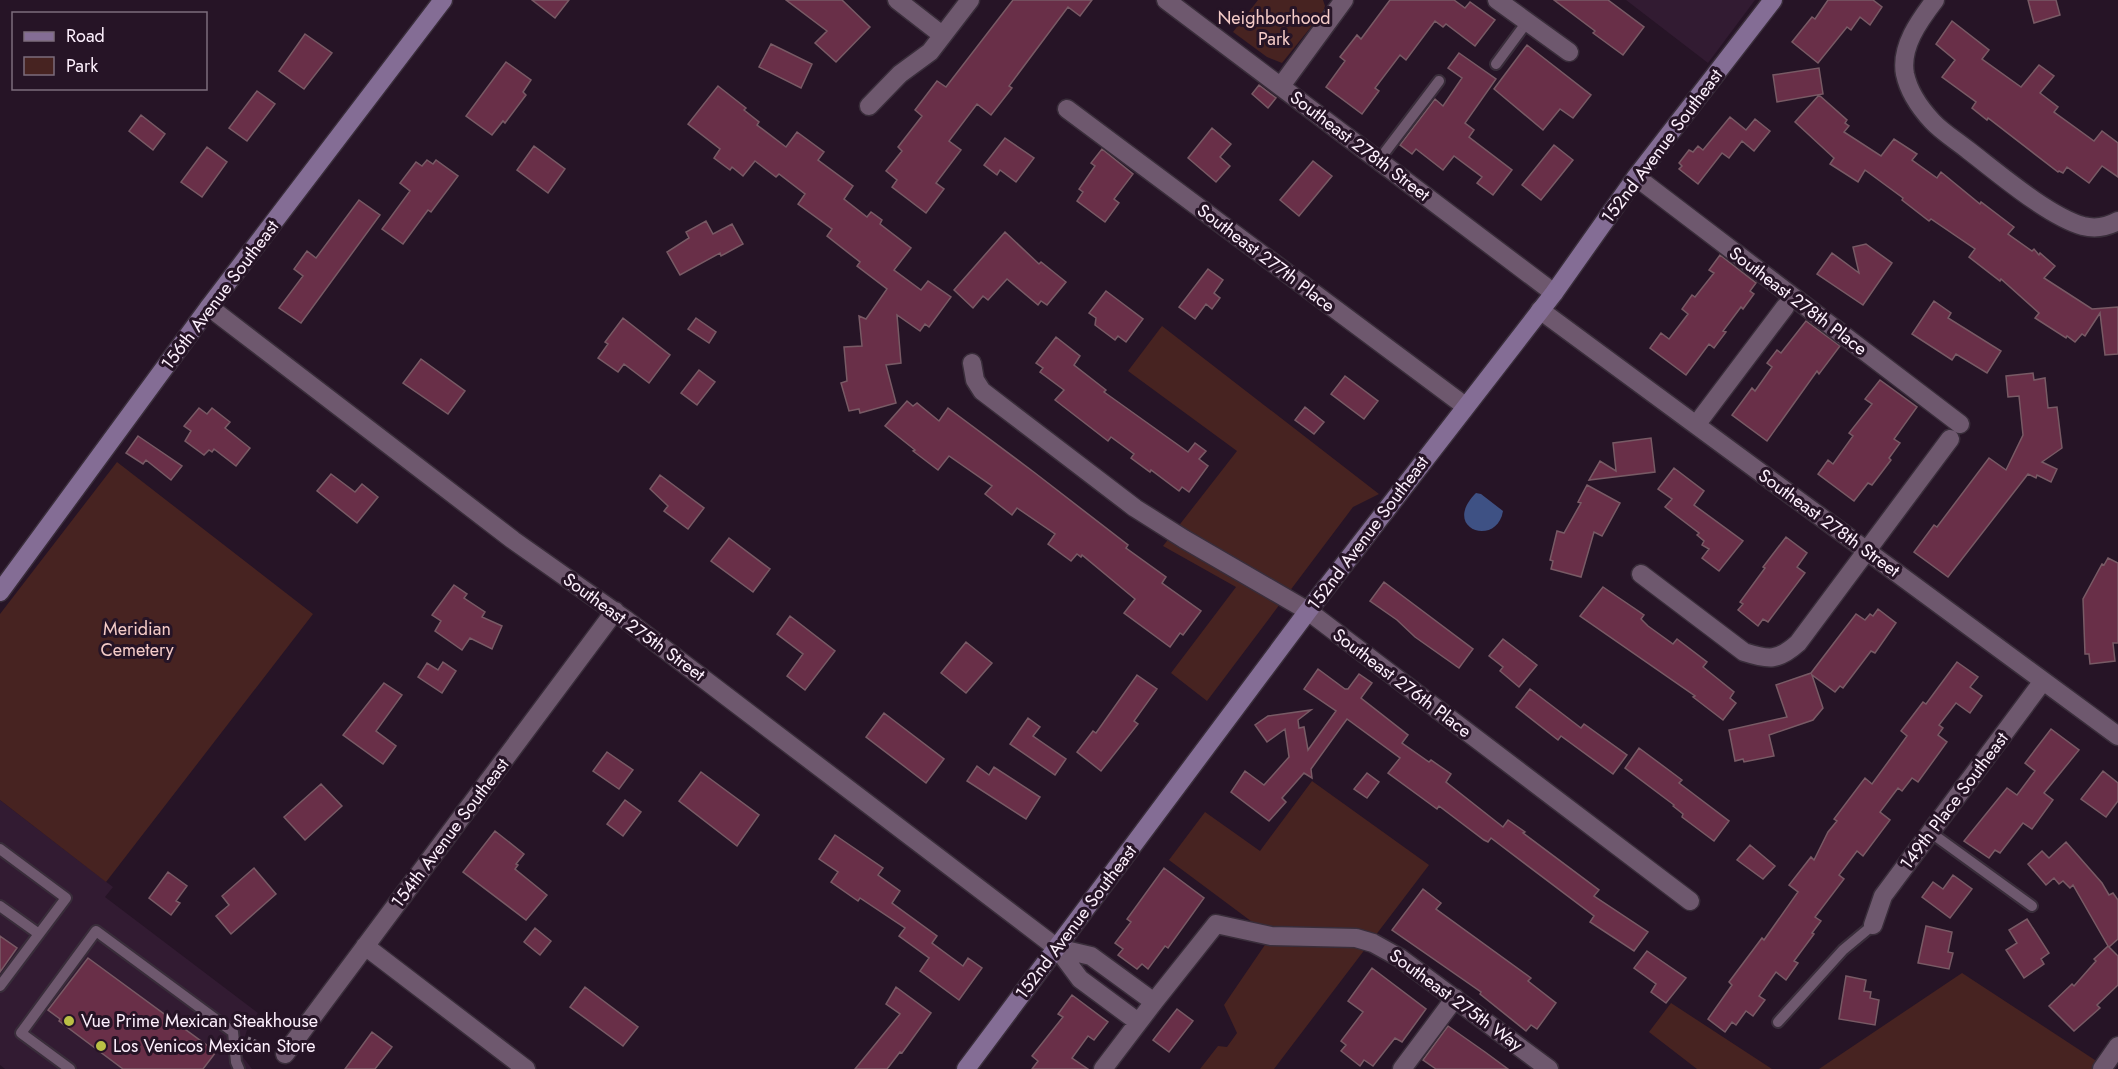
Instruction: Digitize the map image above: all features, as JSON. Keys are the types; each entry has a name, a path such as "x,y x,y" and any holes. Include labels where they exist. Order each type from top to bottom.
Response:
{"street":[{"name":"156th Avenue Southeast","path":"0,592 209,307 443,0"},
{"path":"897,0 942,35"},
{"path":"869,106 900,74 930,52 970,0"},
{"name":"Southeast 278th Street","path":"1166,0 1554,293"},
{"path":"1281,86 1344,0"},
{"path":"1497,0 1569,52"},
{"name":"152nd Avenue Southeast","path":"966,1069 1308,611 1554,293 1636,177 1773,0"},
{"path":"1935,0 1920,20 1905,54 1905,74 1913,98 1934,124 2055,213 2084,226 2112,224"},
{"name":"Southeast 277th Place","path":"1067,109 1465,406"},
{"name":"Southeast 278th Place","path":"1636,177 1955,432 1868,552"},
{"name":"Southeast 275th Street","path":"209,307 513,540 615,611 1057,948 1080,979 1138,1023"},
{"path":"1696,425 1785,307"},
{"name":"Southeast 278th Street","path":"1540,310 2118,736"},
{"name":"Southeast 276th Place","path":"972,363 975,380 982,391 1135,508 1308,611 1690,901"},
{"path":"1641,574 1744,652 1758,657 1771,657 1784,655 1798,643 1868,552"},
{"name":"154th Avenue Southeast","path":"285,1054 615,611"},
{"name":"149th Place Southeast","path":"1873,925 1883,896 2043,681"},
{"name":"Southeast 275th Way","path":"1154,1002 1216,924 1271,936 1356,938 1386,949 1549,1069"},
{"path":"365,946 526,1069"},
{"name":"Southeast 275th Street","path":"1057,948 1091,956 1154,1002"},
{"path":"1402,1069 1455,998"},
{"path":"1104,1069 1154,1002"},
{"path":"2102,1069 2118,1046"}],"lane":[{"path":"1496,63 1527,22"},
{"path":"1379,160 1439,81"},
{"path":"1930,832 2032,906"},
{"path":"0,849 66,898 0,987"},
{"path":"0,906 39,934"},
{"path":"1778,1022 1843,950 1873,925"},
{"path":"70,1069 21,1033 96,931 233,1032 236,1062 240,1069"}],"path":[{"path":"233,1032 285,1054"}],"shaded area":[{"path":"1626,0 1755,0 1708,63"},
{"path":"0,800 113,887 105,897 258,1013 247,1030 242,1046 243,1057 252,1069 5,1069 0,1065"}],"green space":[{"name":"Neighborhood Park","path":"1258,0 1323,0 1325,6 1323,12 1282,63 1267,57 1233,32"},
{"path":"1162,326 1379,494 1353,507 1207,701 1171,673 1236,587 1163,546 1237,451 1128,371"},
{"name":"Meridian Cemetery","path":"117,462 313,614 106,882 0,800 0,614"},
{"path":"1312,781 1429,865 1274,1069 1200,1069 1218,1046 1227,1047 1237,1033 1224,1005 1271,936 1169,860 1205,812 1260,851"},
{"path":"1962,973 2104,1066 2102,1069 1819,1069"},
{"path":"1671,1003 1772,1069 1697,1069 1649,1032"}],"water":[{"path":"1476,493 1481,494 1503,511 1499,522 1491,529 1482,531 1467,524 1464,516 1467,506"}],"building":[{"path":"532,0 569,0 555,18"},
{"path":"786,0 842,0 870,27 836,62 815,43 827,31"},
{"path":"1013,0 1092,0 1080,16 1068,7 1009,86 1012,88 991,115 977,104 949,141 961,150 936,183 944,189 926,213 892,187 897,180 886,171 902,151 898,147 922,116 915,110 937,81 946,87"},
{"path":"1390,0 1454,0 1465,8 1470,2 1495,20 1475,46 1446,24 1443,27 1435,21 1406,60 1400,55 1375,88 1379,91 1362,114 1326,87 1345,61 1340,57 1357,35 1361,39"},
{"path":"1554,0 1608,0 1644,27 1623,55"},
{"path":"1828,0 1873,0 1882,7 1870,25 1860,17 1851,30 1847,27 1818,63 1792,42 1812,17 1815,19"},
{"path":"2028,0 2056,0 2060,15 2034,23"},
{"path":"1952,21 1989,50 1982,59 2021,87 2039,65 2054,76 2040,93 2058,107 2054,112 2094,141 2102,131 2118,143 2118,177 2102,166 2089,183 2067,167 2063,173 2058,172 1972,108 1976,102 1942,77 1955,60 1936,44"},
{"path":"305,34 332,53 304,89 279,71"},
{"path":"771,44 812,64 801,88 759,67"},
{"path":"1527,45 1591,95 1573,118 1560,109 1543,130 1494,89"},
{"path":"1459,53 1496,79 1465,123 1474,130 1469,137 1512,170 1493,195 1477,183 1482,177 1454,156 1443,170 1416,149 1412,154 1400,145 1435,99 1443,106 1462,78 1448,68"},
{"path":"506,62 531,80 523,92 526,95 505,123 503,121 492,135 466,116"},
{"path":"1819,68 1823,94 1777,102 1773,75"},
{"path":"1259,85 1276,98 1268,108 1252,94"},
{"path":"718,86 746,108 744,110 759,122 757,125 786,147 797,132 824,152 818,160 853,186 844,199 867,217 871,212 882,220 880,224 911,248 894,270 921,290 928,281 951,297 929,327 925,324 920,331 897,315 901,363 886,365 896,403 860,413 859,409 849,411 841,383 847,381 844,347 862,346 859,316 866,319 887,289 857,266 860,262 827,236 832,229 798,204 805,194 779,174 776,177 755,161 743,176 732,167 730,170 714,158 720,149 688,124"},
{"path":"257,91 275,104 247,141 229,128"},
{"path":"1819,95 1847,120 1845,123 1849,126 1844,132 1881,156 1894,139 1917,154 1912,160 1937,178 1941,172 1980,204 1981,202 2014,227 2008,234 2032,251 2034,249 2039,255 2040,253 2055,266 2044,278 2092,309 2118,307 2118,354 2105,355 2100,313 2085,336 2082,334 2075,342 2067,336 2066,338 2035,318 2039,313 2001,279 2000,281 1969,257 1975,249 1931,219 1929,221 1865,170 1858,182 1830,164 1834,158 1795,122"},
{"path":"141,115 165,134 153,150 129,131"},
{"path":"1730,117 1746,130 1755,119 1770,131 1754,151 1742,141 1729,158 1722,153 1698,184 1679,169 1682,166 1679,163 1689,150 1693,152 1698,146 1703,150"},
{"path":"1212,128 1231,144 1220,157 1230,166 1216,182 1188,158"},
{"path":"1005,138 1034,158 1016,182 1000,170 997,175 984,165"},
{"path":"1554,145 1573,160 1541,200 1522,185"},
{"path":"534,146 565,169 548,193 517,170"},
{"path":"207,147 227,162 202,197 181,182"},
{"path":"1102,149 1133,174 1114,199 1119,203 1105,222 1077,201 1083,192 1079,189 1095,166 1091,163"},
{"path":"427,160 433,164 436,160 458,176 431,212 428,210 403,244 382,229 410,191 400,183 416,162 422,166"},
{"path":"1313,161 1332,176 1299,216 1280,200"},
{"path":"359,200 380,215 301,323 279,308 303,276 294,269 307,251 316,258"},
{"path":"706,221 713,234 732,224 743,244 721,256 720,253 680,275 667,252 689,238 686,232"},
{"path":"1005,232 1039,264 1041,262 1066,282 1047,305 1041,301 1038,305 1007,279 988,300 983,296 973,308 954,290"},
{"path":"1866,244 1892,263 1863,305 1817,274 1832,253 1859,273 1853,247"},
{"path":"1720,255 1756,283 1750,291 1754,294 1723,331 1726,332 1714,348 1709,344 1686,375 1650,348 1661,333 1669,339 1688,314 1682,309 1692,295 1695,297 1714,273 1709,270"},
{"path":"1208,269 1223,280 1214,293 1220,298 1212,309 1206,304 1195,319 1179,307"},
{"path":"1106,291 1143,319 1126,342 1118,336 1115,340 1095,325 1096,318 1089,313"},
{"path":"1934,301 1951,313 1948,318 2001,351 1987,373 1956,354 1952,360 1912,334"},
{"path":"623,318 670,355 649,383 624,364 618,372 598,358 608,344 605,342"},
{"path":"696,318 716,332 709,343 688,329"},
{"path":"1806,321 1840,346 1819,374 1817,371 1767,441 1732,415 1752,388 1755,391 1772,367 1767,363 1777,350 1781,353"},
{"path":"1056,337 1080,356 1074,365 1106,390 1104,392 1188,452 1195,443 1206,451 1199,459 1208,466 1189,492 1182,487 1179,491 1151,470 1150,472 1131,458 1134,454 1111,437 1108,441 1055,400 1064,390 1040,372 1043,368 1036,363"},
{"path":"421,359 465,391 448,414 403,383"},
{"path":"699,370 715,382 697,405 681,393"},
{"path":"2033,373 2034,380 2045,378 2048,408 2057,407 2062,448 2042,462 2057,469 2051,482 2037,475 2036,478 2028,474 1948,577 1914,552 1934,525 1937,527 1989,458 2006,470 2023,435 2019,396 2008,397 2006,376"},
{"path":"1345,376 1378,401 1364,419 1331,394"},
{"path":"1880,380 1917,407 1894,439 1900,443 1889,458 1891,460 1872,485 1868,483 1854,501 1818,474 1828,460 1833,464 1853,436 1849,433 1872,404 1865,399"},
{"path":"907,401 913,406 917,403 939,421 948,408 1128,545 1126,548 1166,577 1162,583 1201,611 1183,635 1180,633 1170,647 1124,613 1135,599 1082,555 1081,557 1077,554 1071,561 1048,544 1055,534 1017,508 1012,515 985,494 992,486 949,456 938,470 913,451 915,450 885,426"},
{"path":"1305,407 1324,422 1314,434 1295,420"},
{"path":"199,408 207,414 212,408 230,422 225,428 250,448 236,466 214,449 204,455 185,441 191,431 184,426"},
{"path":"138,436 182,466 171,480 146,460 143,464 126,453"},
{"path":"1651,438 1655,472 1589,480 1600,461 1616,471 1613,443"},
{"path":"1674,468 1704,491 1694,505 1743,541 1719,571 1702,558 1709,549 1702,545 1704,541 1697,535 1699,533 1665,507 1672,499 1658,489"},
{"path":"331,474 355,492 362,484 378,497 357,523 317,491"},
{"path":"660,475 704,508 688,529 664,511 668,506 650,489"},
{"path":"1587,485 1620,503 1602,536 1594,532 1581,577 1551,569 1553,561 1550,560 1557,531 1564,533 1581,503 1578,502"},
{"path":"1786,537 1807,553 1797,567 1805,573 1768,622 1763,619 1758,626 1738,610 1743,604 1740,602"},
{"path":"729,538 770,569 753,592 711,561"},
{"path":"2108,558 2118,563 2118,643 2113,643 2115,661 2090,664 2089,654 2085,654 2083,599 2102,564 2104,565"},
{"path":"1384,582 1473,649 1459,668 1370,601"},
{"path":"454,585 467,594 464,598 485,612 482,617 502,626 492,649 470,638 462,650 435,631 441,621 432,615"},
{"path":"1603,587 1644,615 1641,619 1648,626 1673,644 1677,639 1707,662 1703,667 1734,692 1730,698 1736,703 1723,720 1693,697 1695,696 1580,616"},
{"path":"1878,609 1896,623 1875,653 1871,651 1843,688 1840,686 1835,692 1812,675 1823,708 1813,720 1769,735 1774,756 1744,762 1743,759 1735,761 1729,730 1787,717 1776,685 1811,673 1856,614 1865,620 1870,614 1873,616"},
{"path":"790,616 835,651 805,690 787,676 803,654 777,634"},
{"path":"1503,639 1537,665 1519,687 1500,671 1503,667 1489,656"},
{"path":"966,642 992,663 966,693 941,673"},
{"path":"443,662 456,671 442,693 418,677 427,663 438,670"},
{"path":"1957,662 1978,677 1970,687 1982,696 1970,713 1956,703 1939,725 1943,728 1938,735 1947,742 1918,782 1912,778 1902,791 1898,788 1880,812 1890,820 1863,856 1857,851 1839,875 1844,879 1815,917 1821,921 1794,961 1798,963 1786,980 1776,972 1759,996 1765,1000 1753,1016 1746,1011 1736,1025 1732,1022 1725,1032 1708,1019 1732,985 1729,982 1762,938 1764,940 1798,892 1789,885 1811,857 1814,860 1828,832 1837,821 1834,819 1865,778 1872,784 1907,736 1901,731 1923,702 1926,704"},
{"path":"1318,669 1345,689 1348,689 1359,674 1372,683 1361,698 1408,735 1402,743 1451,774 1446,782 1503,827 1508,820 1525,832 1523,833 1599,890 1594,896 1648,932 1634,951 1590,922 1594,916 1491,838 1488,842 1484,840 1439,806 1437,809 1388,773 1400,758 1347,719 1311,769 1312,778 1304,773 1282,798 1286,802 1269,821 1231,792 1245,771 1264,785 1289,757 1285,729 1267,742 1255,725 1268,716 1311,710 1298,720 1299,728 1304,727 1308,750 1336,711 1304,689"},
{"path":"1137,675 1157,689 1134,721 1138,724 1101,771 1077,752 1093,731 1096,733"},
{"path":"384,683 402,695 376,731 396,746 383,764 343,735"},
{"path":"1530,689 1581,728 1584,724 1627,755 1613,774 1561,736 1558,740 1516,707"},
{"path":"884,713 944,759 926,783 866,737"},
{"path":"1028,718 1040,727 1033,736 1066,759 1055,775 1010,744"},
{"path":"2051,729 2079,750 2044,793 2053,800 2032,829 2023,823 2000,853 1995,850 1989,858 1964,841 2007,788 2017,795 2035,771 2025,763"},
{"path":"1639,748 1682,780 1679,783 1729,821 1714,841 1682,817 1683,814 1674,805 1625,768"},
{"path":"607,752 633,770 619,789 593,771"},
{"path":"977,766 989,775 994,767 1040,797 1026,819 967,781"},
{"path":"2103,771 2118,783 2118,801 2106,817 2081,799"},
{"path":"701,772 759,815 737,846 679,801"},
{"path":"1367,773 1379,782 1367,798 1354,789"},
{"path":"321,784 342,806 305,840 284,817"},
{"path":"625,800 641,812 623,836 607,824"},
{"path":"495,831 524,854 515,869 547,895 526,920 463,872"},
{"path":"835,835 883,868 878,875 900,891 892,903 937,936 932,943 963,966 968,958 982,968 959,1000 920,971 929,958 899,936 905,928 860,898 858,901 831,882 838,872 819,859"},
{"path":"2066,842 2102,883 2109,895 2113,893 2118,900 2118,939 2109,947 2118,956 2118,985 2097,1005 2100,1008 2074,1031 2049,1006 2072,984 2074,986 2096,961 2094,959 2108,946 2073,885 2070,888 2063,881 2059,884 2054,878 2046,885 2028,864 2042,851 2049,858"},
{"path":"1750,845 1775,866 1763,879 1737,860"},
{"path":"254,868 276,894 231,934 216,916 229,905 222,896"},
{"path":"1164,868 1204,898 1168,948 1165,946 1148,969 1142,964 1137,969 1118,955 1123,949 1115,943 1131,922 1127,919"},
{"path":"168,872 187,886 176,901 180,903 171,915 149,898"},
{"path":"1953,875 1972,889 1950,918 1922,897 1933,882 1943,889"},
{"path":"1423,889 1441,903 1436,909 1531,978 1528,981 1556,1003 1537,1029 1531,1025 1526,1031 1480,994 1481,992 1392,930"},
{"path":"2027,919 2049,953 2041,959 2044,964 2024,978 2006,950 2017,943 2009,930"},
{"path":"1926,926 1952,932 1948,952 1953,953 1949,969 1918,963"},
{"path":"535,928 551,941 540,955 524,942"},
{"path":"0,936 17,948 0,972"},
{"path":"1647,951 1686,978 1666,1003 1651,992 1656,984 1634,968"},
{"path":"88,958 216,1052 203,1069 123,1069 59,1021 60,1019 48,1010"},
{"path":"1372,968 1426,1009 1402,1042 1395,1038 1373,1066 1364,1060 1360,1066 1341,1051 1346,1045 1341,1041 1363,1012 1348,1001"},
{"path":"1846,976 1866,980 1864,991 1871,992 1870,998 1879,1000 1875,1025 1839,1019"},
{"path":"585,987 638,1027 623,1046 570,1007"},
{"path":"896,987 931,1013 902,1053 900,1052 887,1069 855,1069 900,1014 886,1004"},
{"path":"1072,995 1108,1022 1094,1040 1088,1036 1072,1058 1088,1069 1032,1069 1038,1061 1032,1056 1063,1017 1058,1014"},
{"path":"1177,1009 1193,1021 1169,1052 1153,1040"},
{"path":"1448,1026 1508,1069 1436,1069 1423,1060"},
{"path":"372,1032 392,1047 375,1069 345,1069"}],"place":[{"name":"Vue Prime Mexican Steakhouse","path":"69,1021"},
{"name":"Los Venicos Mexican Store","path":"101,1046"}]}
